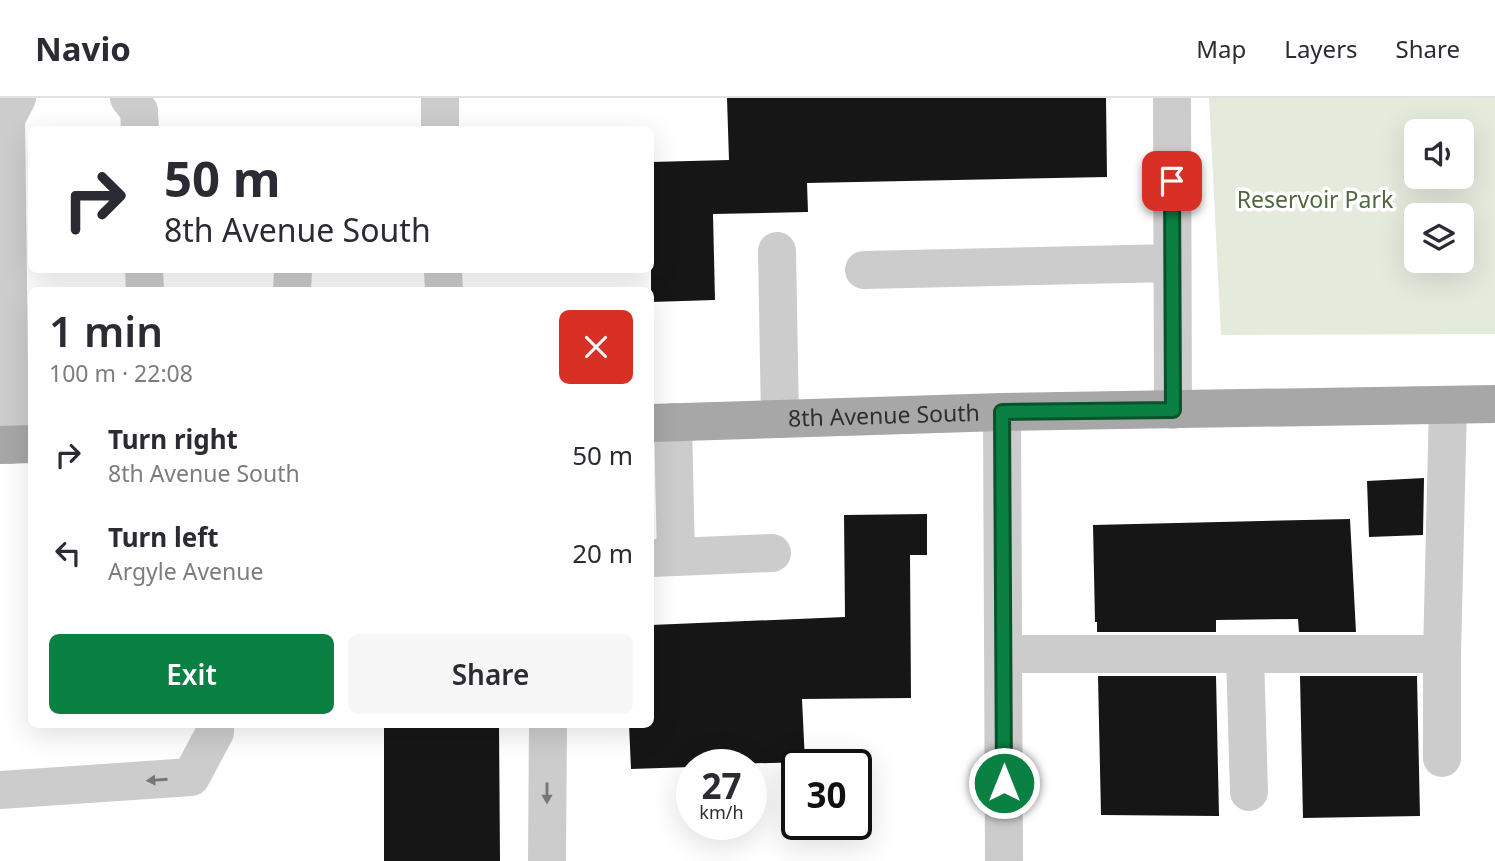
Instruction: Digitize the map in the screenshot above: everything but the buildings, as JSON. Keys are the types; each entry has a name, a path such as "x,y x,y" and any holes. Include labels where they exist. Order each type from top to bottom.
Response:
{"main road":[{"name":"8th Avenue South","path":"662,423 1002,412 1495,404"}],"street":[{"path":"14,445 6,119 17,98"},
{"path":"440,98 440,126"},
{"path":"1172,98 1173,410"},
{"path":"777,251 780,419"},
{"path":"864,270 1172,263"},
{"path":"1442,758 1448,404"},
{"path":"1002,412 1004,861"},
{"path":"662,423 663,557 772,553"},
{"path":"1003,654 1442,654"},
{"path":"1245,655 1249,792"},
{"path":"0,790 191,777 215,728"},
{"path":"547,861 548,728"}],"green space":[{"name":"Reservoir Park","path":"1209,98 1495,98 1495,334 1221,335"}],"route":[{"path":"1004,783 1002,412 1173,410 1172,181"}]}
